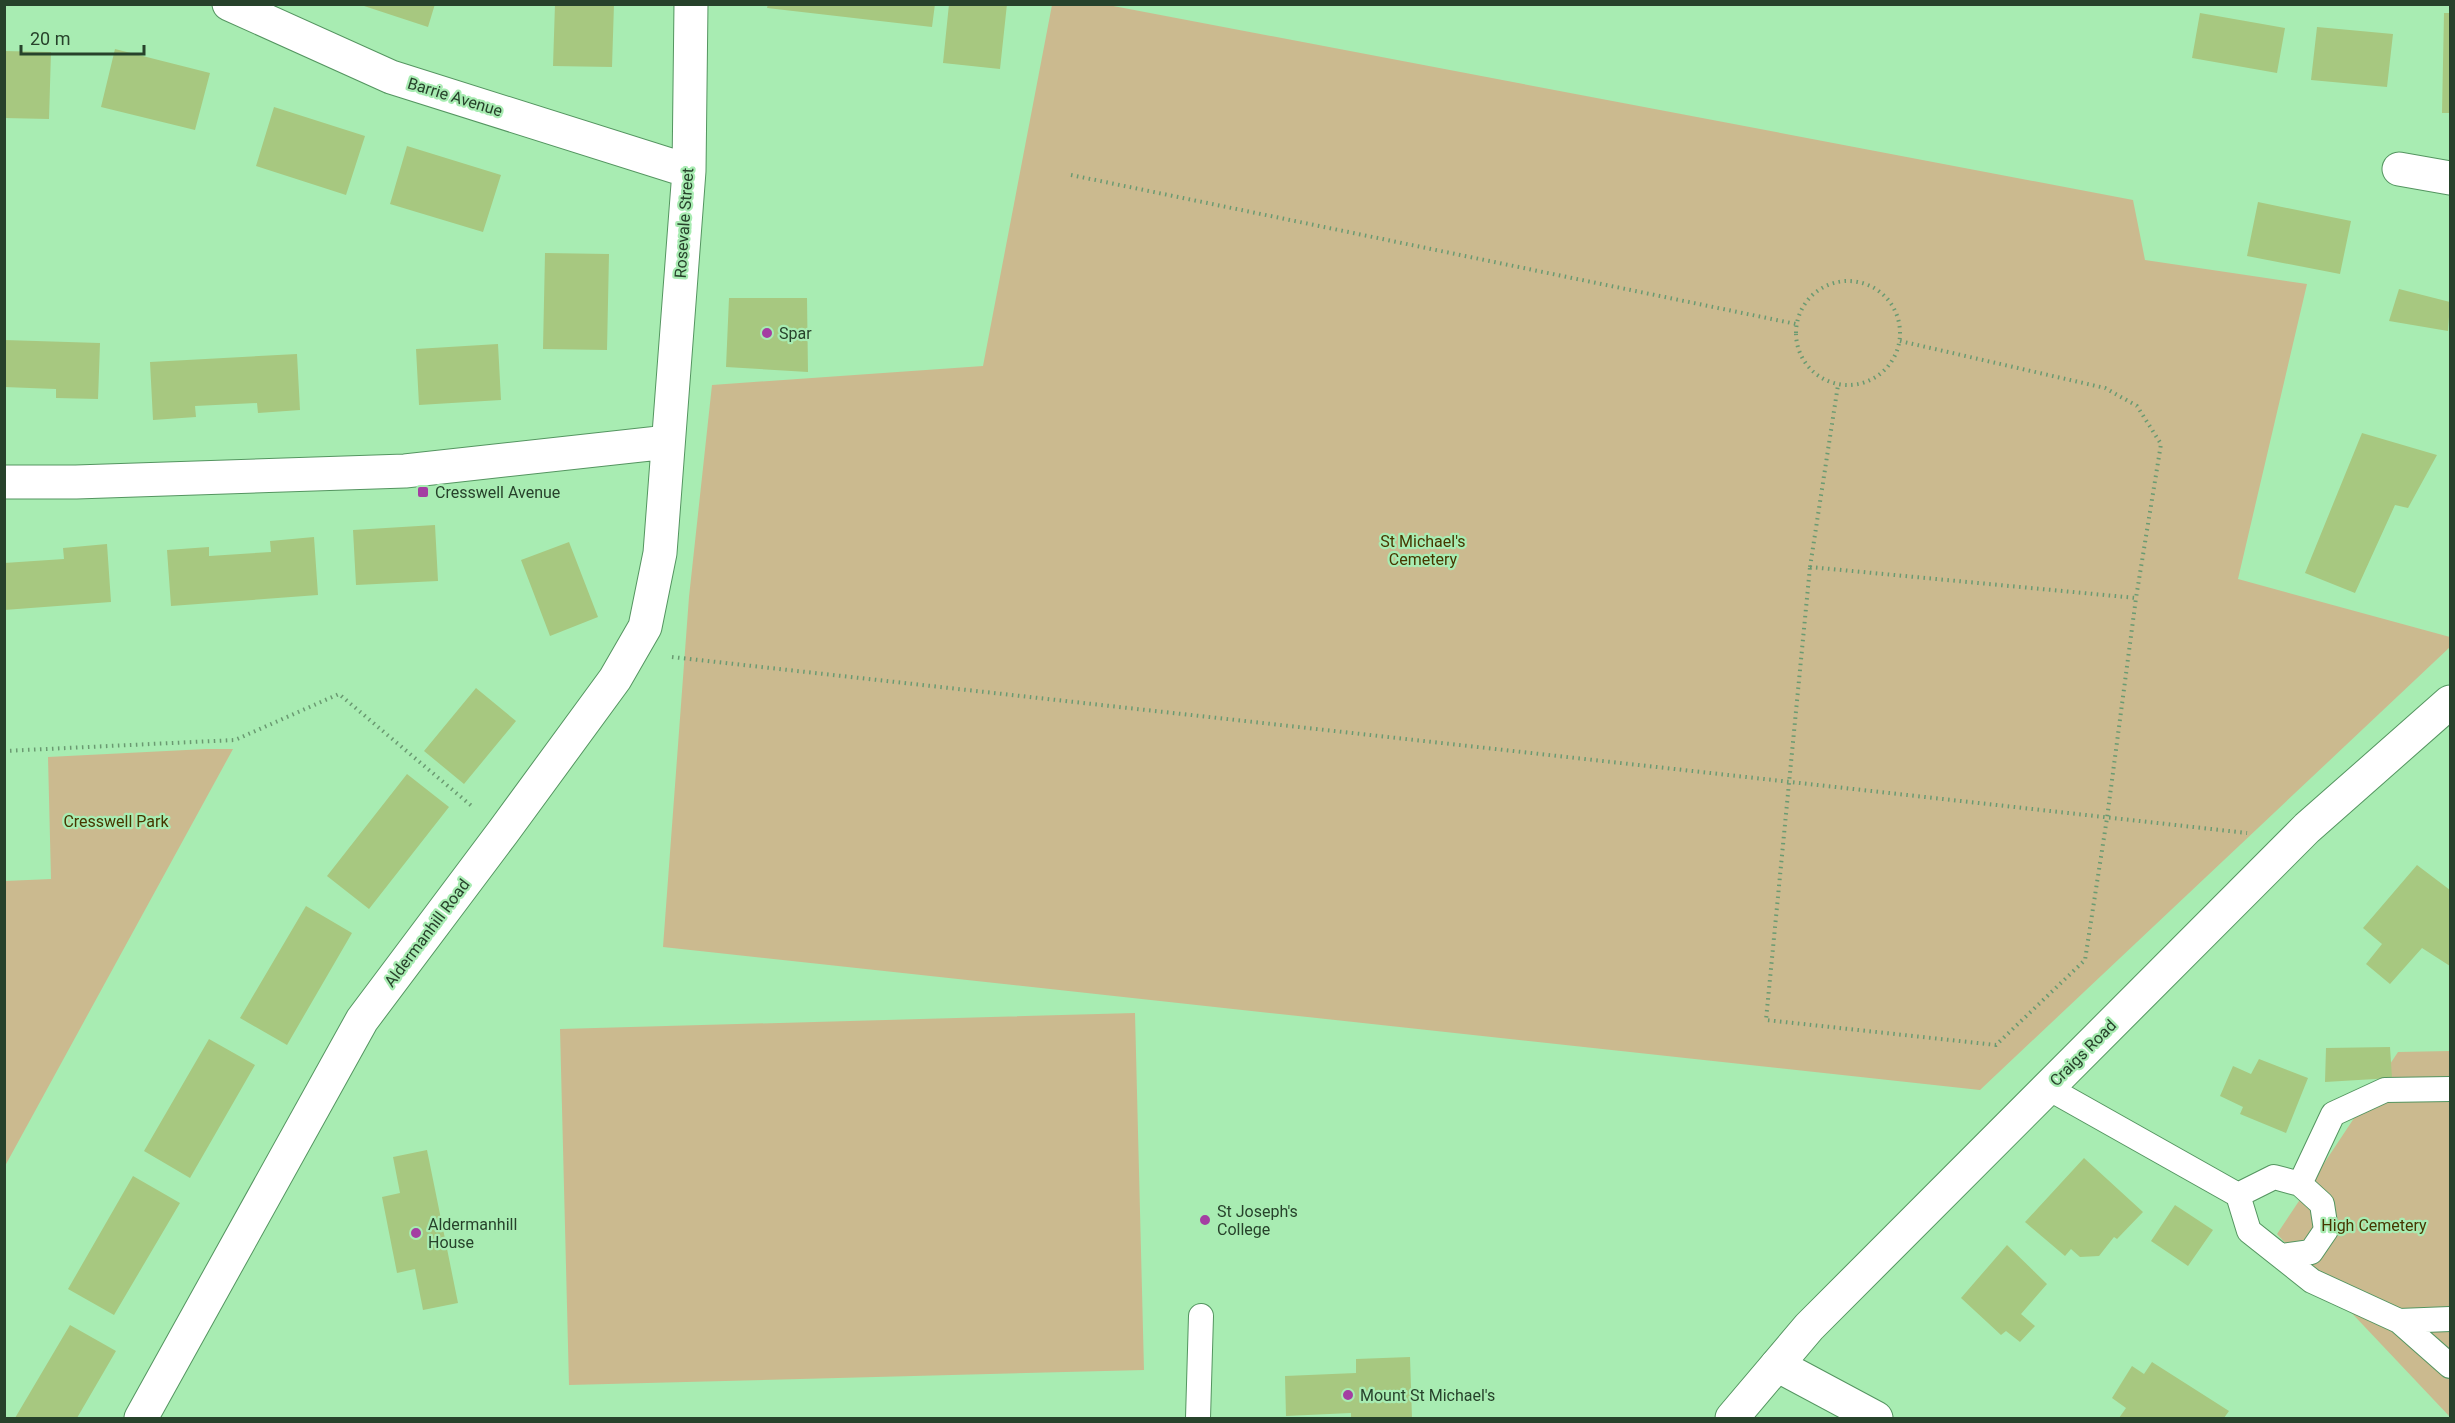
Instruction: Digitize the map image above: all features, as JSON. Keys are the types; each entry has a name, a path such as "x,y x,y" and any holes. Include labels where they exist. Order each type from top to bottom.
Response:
{"street":[{"name":"Barrie Avenue","path":"229,4 391,77 689,171"},
{"name":"Rosevale Street","path":"668,442 689,171 691,4"},
{"path":"2399,169 2451,178"},
{"path":"4,482 76,482 405,471 668,442"},
{"name":"Aldermanhill Road","path":"141,1419 362,1020 503,832 632,652 645,627 660,553 668,442"},
{"name":"Craigs Road","path":"1732,1419 1809,1327 2307,828 2451,702"},
{"path":"1777,1365 1876,1419"}],"lane":[{"path":"2048,1088 2238,1195 2250,1231 2282,1257 2312,1281 2398,1321 2451,1366"},
{"path":"2300,1184 2333,1114 2385,1090 2451,1089"},
{"path":"2238,1195 2274,1177 2300,1184 2322,1204 2326,1230 2312,1252 2282,1257"},
{"path":"1197,1419 1201,1316"},
{"path":"2398,1321 2451,1319"}],"path":[{"path":"1071,175 1796,324"},
{"path":"1847,281 1865,284 1881,292 1893,306 1899,323 1900,341 1895,357 1871,381 1855,386 1838,385 1822,379 1809,369 1800,356 1796,340 1796,324 1802,307 1814,293 1830,284 1847,281"},
{"path":"1838,385 1810,567 1766,1020 1996,1045 2085,960 2107,818 2136,598 2162,444 2137,406 2105,388 1900,341"},
{"path":"1810,567 2136,598"},
{"path":"632,652 2252,834"},
{"path":"4,751 235,740 339,694 503,832"}],"green space":[{"name":"St Michael's Cemetery","path":"1052,5 1108,5 2133,200 2145,260 2307,284 2238,579 2450,637 2450,647 1980,1090 663,947 689,597 712,385 983,366"},
{"name":"Cresswell Park","path":"233,749 5,1166 5,881 51,879 48,757"},
{"path":"1135,1013 1144,1370 569,1385 560,1029"},
{"name":"High Cemetery","path":"2450,1051 2450,1417 2277,1234 2398,1052"}],"building":[{"path":"358,4 435,4 428,27"},
{"path":"555,4 614,4 612,67 553,66"},
{"path":"768,4 935,4 932,27 767,8"},
{"path":"949,4 1007,4 1000,69 943,63"},
{"path":"2200,13 2285,28 2277,73 2192,58"},
{"path":"2444,13 2450,13 2450,113 2442,113"},
{"path":"2317,27 2393,34 2387,87 2311,80"},
{"path":"115,49 210,73 195,130 101,107"},
{"path":"4,51 51,52 49,119 4,118"},
{"path":"274,107 365,136 346,195 256,166"},
{"path":"407,146 501,175 483,232 390,204"},
{"path":"2258,202 2351,221 2340,274 2247,256"},
{"path":"545,253 609,254 607,350 543,349"},
{"path":"2399,289 2450,302 2448,331 2389,321"},
{"name":"Spar","path":"729,298 807,298 808,372 726,367"},
{"path":"4,340 100,343 98,399 56,398 56,389 4,387"},
{"path":"498,344 501,400 419,405 416,349"},
{"path":"297,354 300,410 258,413 257,403 195,406 196,417 153,420 150,362"},
{"path":"2362,433 2437,455 2408,508 2395,505 2355,593 2305,573"},
{"path":"435,525 438,581 356,585 353,530"},
{"path":"314,537 318,595 171,606 167,550 209,547 209,556 271,552 270,541"},
{"path":"569,542 598,617 550,636 521,560"},
{"path":"107,544 111,602 4,610 4,563 64,559 63,548"},
{"path":"476,688 516,721 464,784 424,751"},
{"path":"407,774 449,807 369,909 327,876"},
{"path":"2417,865 2450,890 2450,966 2422,948 2390,984 2366,964 2382,944 2363,928"},
{"path":"306,906 352,933 287,1045 240,1018"},
{"path":"209,1039 255,1065 190,1178 144,1151"},
{"path":"2390,1047 2392,1078 2325,1082 2326,1048"},
{"path":"2259,1059 2308,1078 2286,1133 2240,1114 2243,1107 2220,1096 2233,1066 2251,1074"},
{"name":"Aldermanhill House","path":"427,1150 458,1303 423,1310 415,1269 397,1273 382,1197 400,1193 393,1157"},
{"path":"2084,1158 2143,1212 2117,1239 2114,1237 2099,1256 2080,1257 2071,1249 2065,1256 2025,1222"},
{"path":"133,1176 180,1203 114,1315 68,1289"},
{"path":"2175,1205 2213,1230 2188,1266 2151,1241"},
{"path":"2007,1245 2047,1284 2021,1314 2035,1326 2020,1342 2006,1331 2001,1335 1961,1298"},
{"path":"70,1325 116,1351 77,1418 15,1418"},
{"name":"Mount St Michael's","path":"1410,1357 1412,1418 1351,1418 1351,1413 1286,1416 1285,1376 1356,1373 1356,1359"},
{"path":"2152,1362 2229,1411 2224,1418 2119,1418 2126,1408 2112,1398 2132,1366 2144,1374"}],"place":[{"name":"Spar","path":"767,333"},
{"name":"Cresswell Avenue","path":"423,492"},
{"name":"St Joseph's College","path":"1205,1220"},
{"name":"Aldermanhill House","path":"416,1233"},
{"name":"Mount St Michael's","path":"1348,1395"}]}
